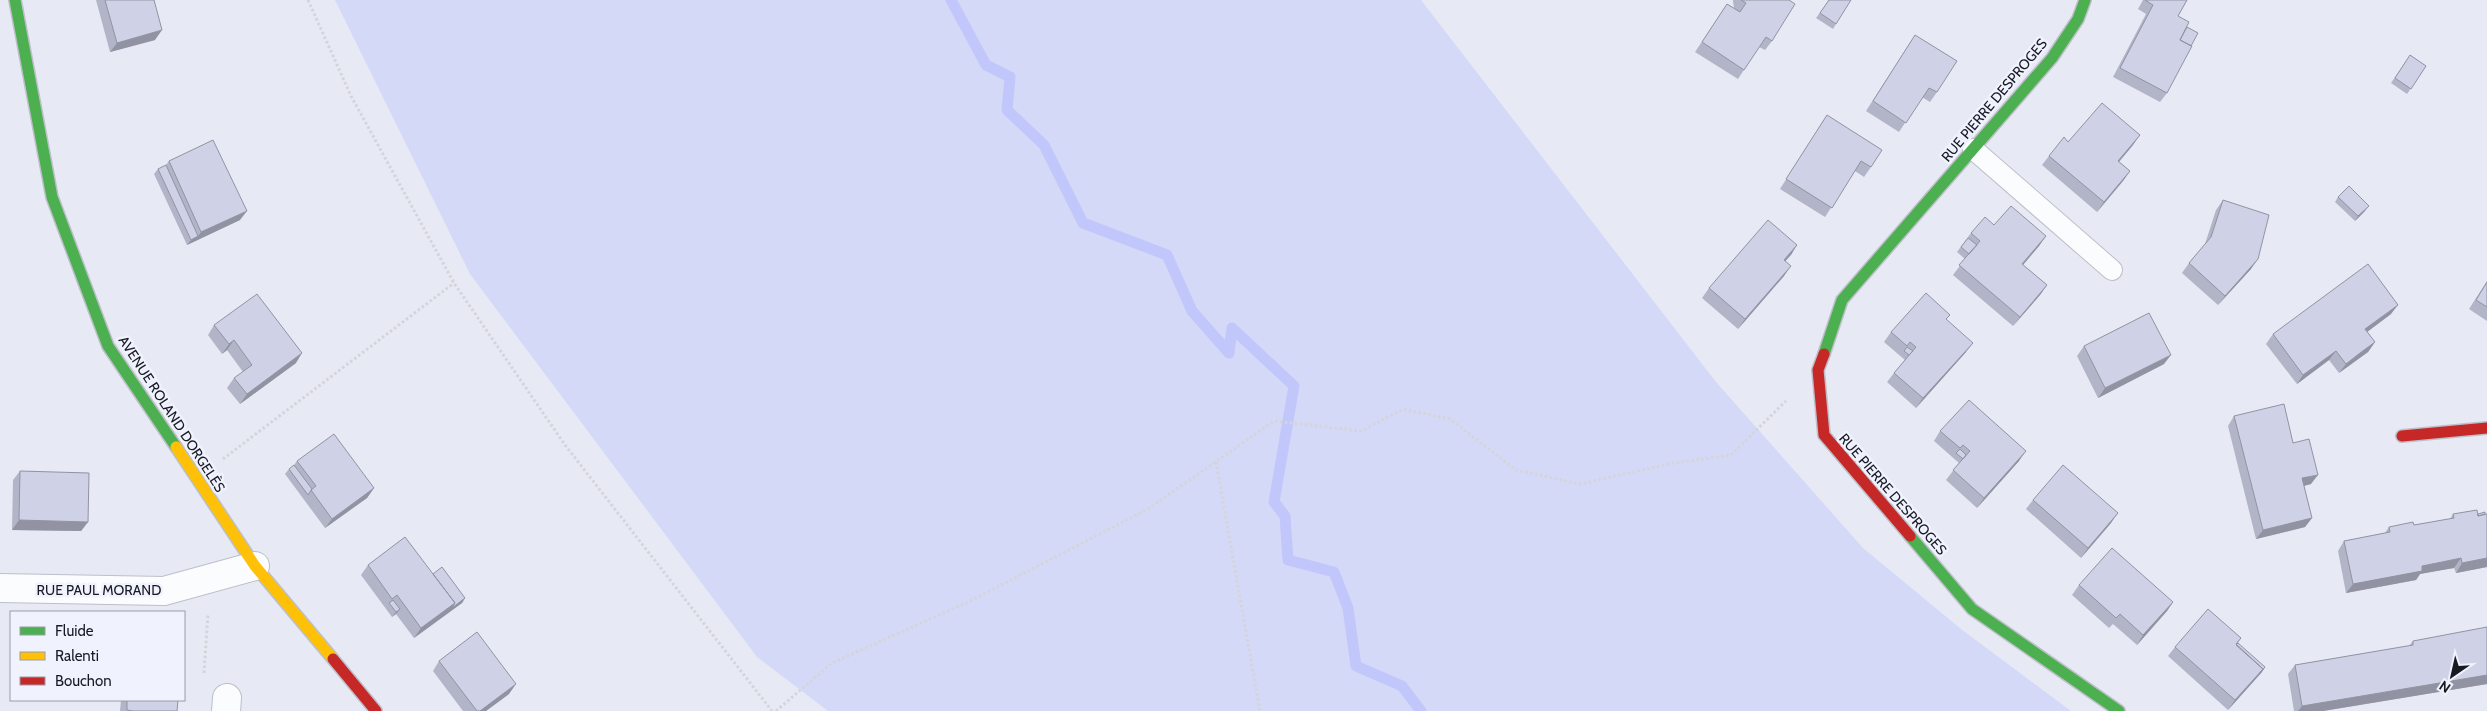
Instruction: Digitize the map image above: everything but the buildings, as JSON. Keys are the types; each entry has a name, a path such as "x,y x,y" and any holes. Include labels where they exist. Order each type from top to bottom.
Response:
{"street":[{"name":"AVENUE ROLAND DORGELÈS","path":"15,0 52,197 108,346 255,566 376,711"},
{"name":"RUE PIERRE DESPROGES","path":"2085,0 2078,19 2052,58 1842,300 1818,370 1824,435 1972,609 2119,711"},
{"path":"2402,436 2487,428"},
{"name":"RUE PAUL MORAND","path":"0,588 164,592 255,566"}],"lane":[{"path":"1973,149 2112,270"}],"path":[{"path":"308,0 351,96 454,283 565,445 772,711"},
{"path":"197,479 454,283"},
{"path":"776,711 832,663 970,601 1148,509 1274,421 1360,431 1403,409 1450,419 1516,470 1580,484 1668,464 1731,455 1818,370"},
{"path":"1216,462 1260,711"},
{"path":"210,578 203,688 226,705"}],"shaded area":[{"path":"335,0 1421,0 1716,382 1863,548 1961,629 2071,711 828,711 757,657 470,274"}],"waterway":[{"path":"951,0 986,65 1010,77 1007,110 1044,145 1083,223 1167,255 1192,311 1229,353 1232,328 1294,386 1274,502 1285,516 1288,560 1334,572 1348,608 1356,666 1402,686 1421,711"}],"traffic: fast":[{"path":"15,0 52,197 108,346 176,447"},
{"path":"1824,354 1842,300 2052,58 2078,19 2085,0"},
{"path":"1910,536 1972,609 2119,711"}],"traffic: slow":[{"path":"176,447 255,566 333,659"}],"traffic: jam":[{"path":"1824,354 1818,370 1824,435 1910,536"},
{"path":"2402,436 2487,428"},
{"path":"333,659 376,711"}]}
